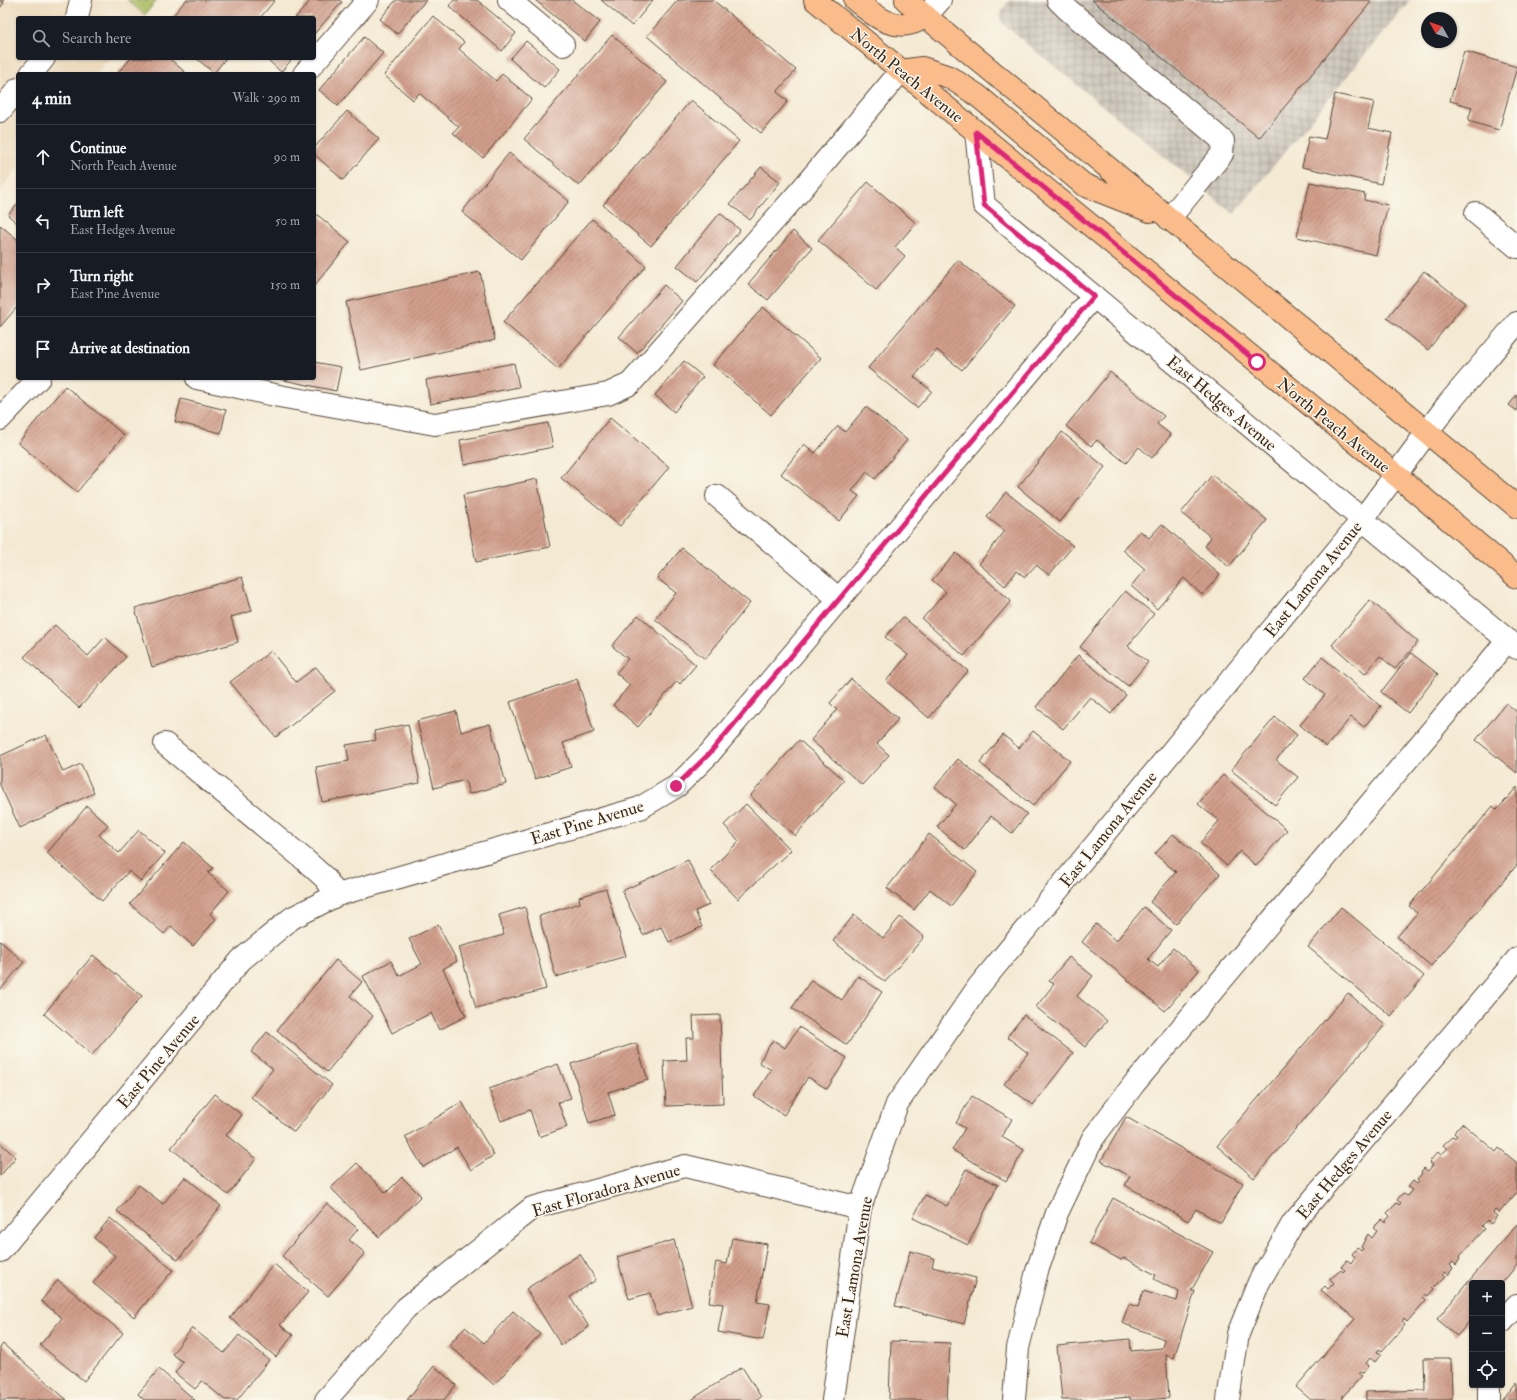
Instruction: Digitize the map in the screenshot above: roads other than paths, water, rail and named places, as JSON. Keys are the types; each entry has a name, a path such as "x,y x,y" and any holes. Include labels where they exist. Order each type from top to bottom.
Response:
{"main road":[{"name":"North Peach Avenue","path":"815,0 1396,475 1517,577"},
{"path":"855,0 888,23 902,25 917,23 926,16"},
{"path":"906,0 1517,507"},
{"path":"901,71 922,68 949,77 977,95 1084,185 1169,219"}],"street":[{"path":"77,16 81,0"},
{"path":"306,72 368,0"},
{"path":"509,0 563,45"},
{"path":"926,16 940,0"},
{"path":"1058,0 1223,141 1222,154 1169,219"},
{"path":"33,72 42,60"},
{"path":"206,380 279,396 435,424 608,394 630,384 801,190 901,71"},
{"path":"0,111 16,91"},
{"name":"East Hedges Avenue","path":"976,132 984,205 1512,644"},
{"path":"1476,213 1517,247"},
{"name":"East Pine Avenue","path":"0,1251 241,960 292,918 337,894 640,808 676,786 709,754 1094,296"},
{"name":"East Lamona Avenue","path":"833,1400 860,1208 897,1104 979,986 1362,520 1448,404 1517,323"},
{"path":"0,419 37,380"},
{"path":"717,496 840,600"},
{"path":"1014,1400 1018,1348 1037,1272 1057,1212 1093,1138 1134,1084 1512,644"},
{"path":"165,744 305,860 324,878 337,894"},
{"name":"East Hedges Avenue","path":"1228,1400 1238,1334 1259,1282 1293,1223 1517,958"},
{"name":"East Floradora Avenue","path":"326,1400 406,1308 532,1208 684,1166 860,1208"},
{"path":"1505,1319 1517,1305"},
{"path":"1489,1388 1489,1400"}]}
